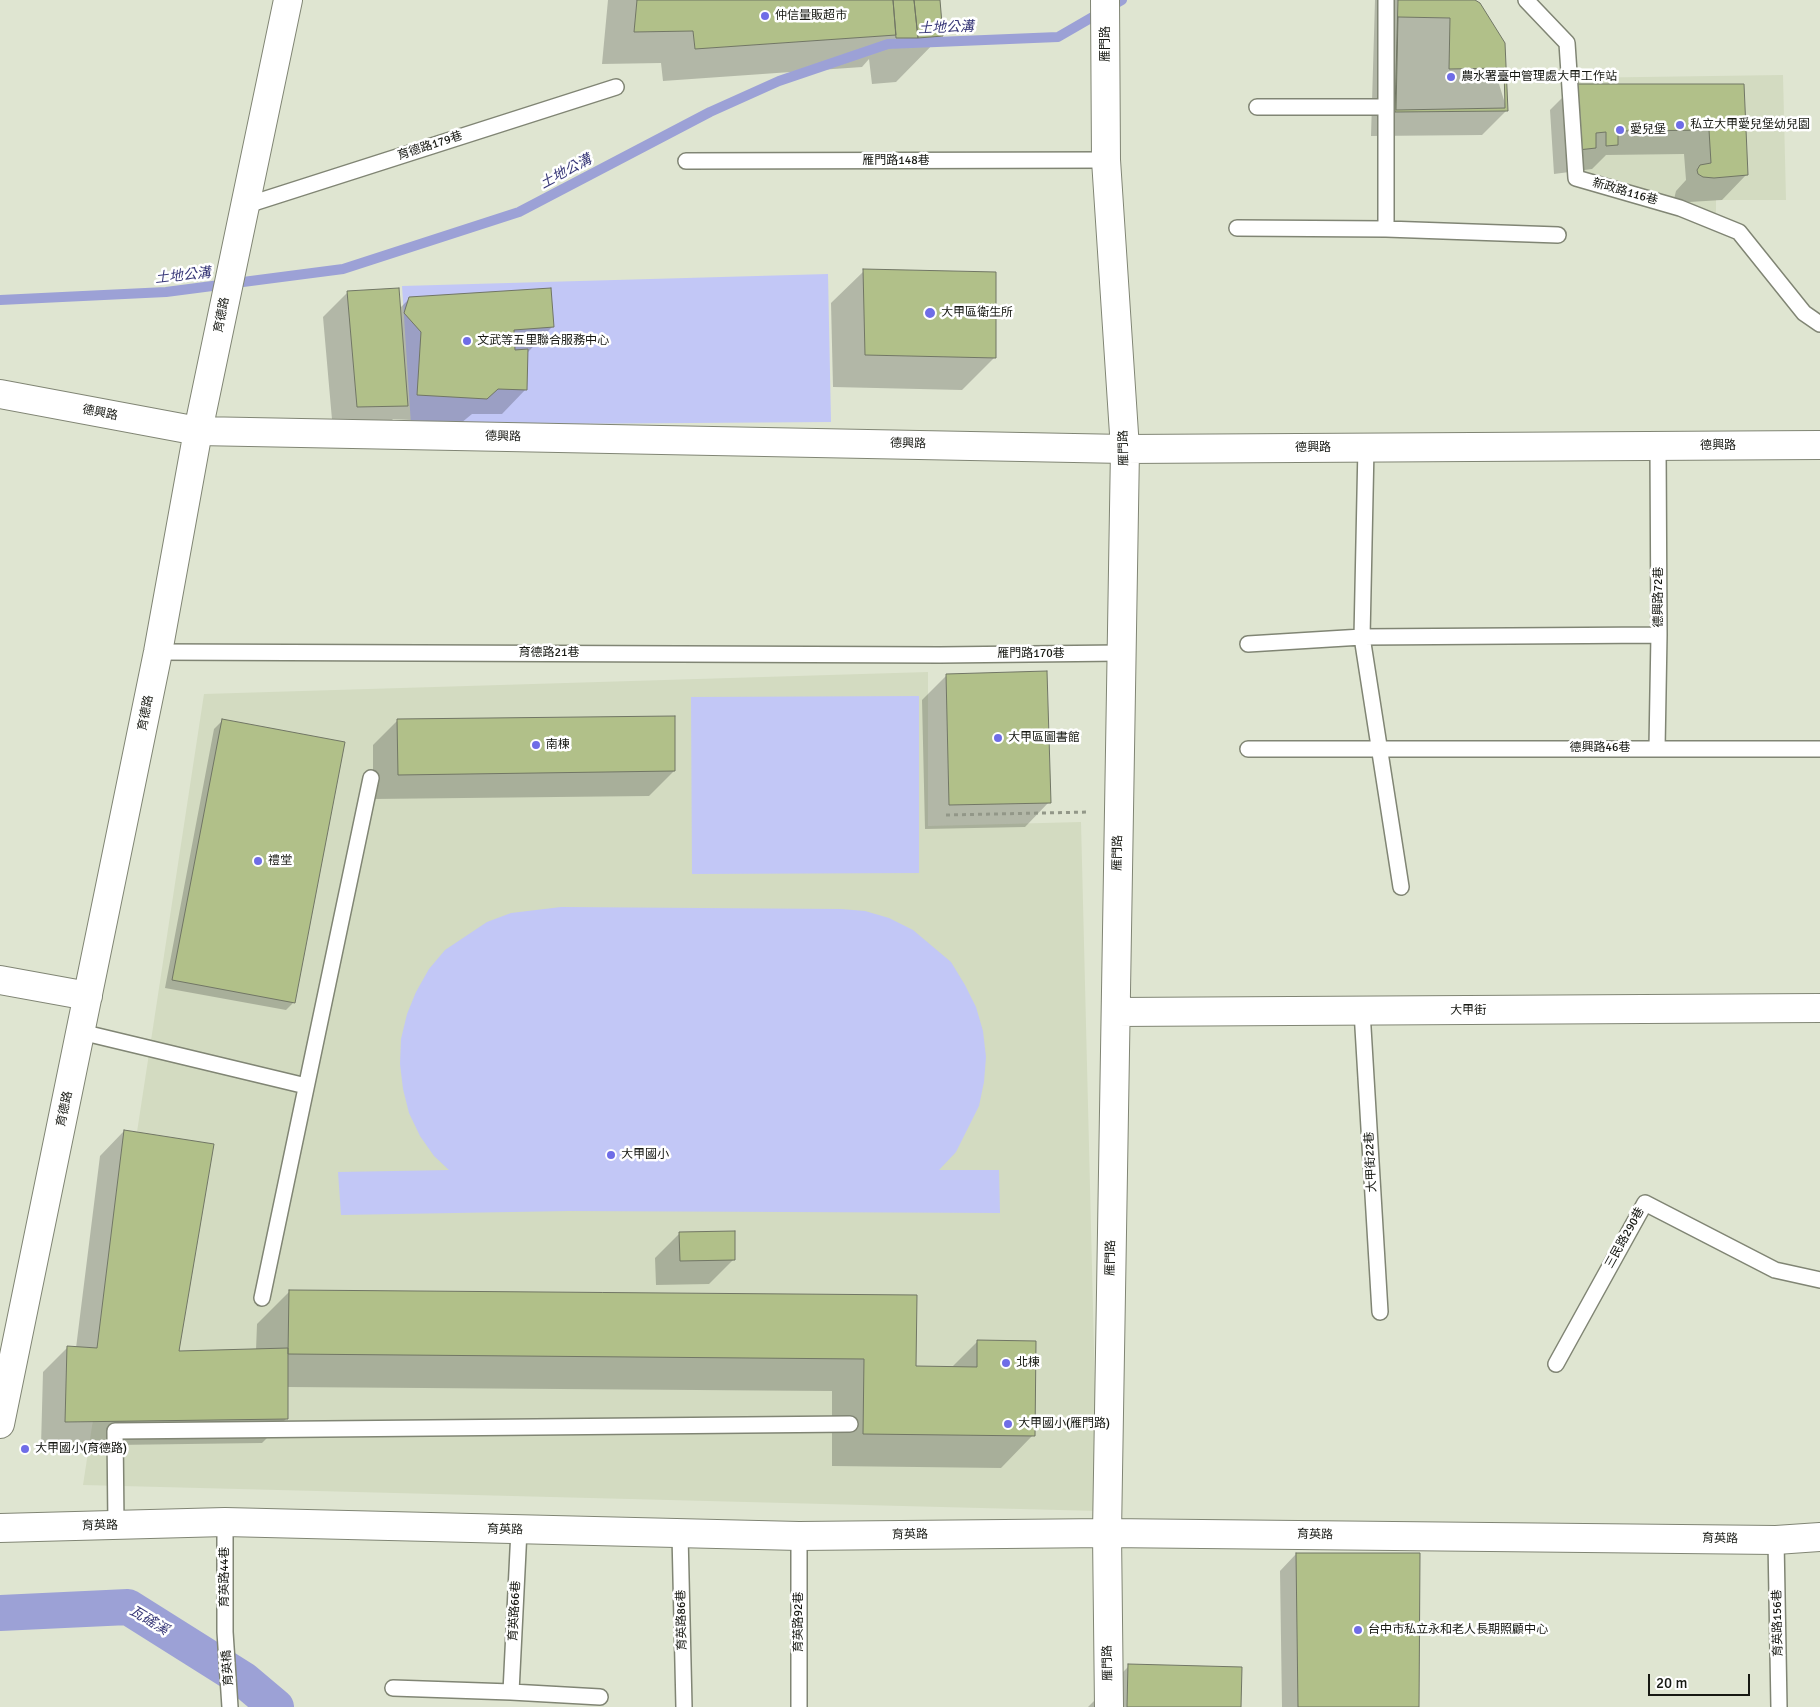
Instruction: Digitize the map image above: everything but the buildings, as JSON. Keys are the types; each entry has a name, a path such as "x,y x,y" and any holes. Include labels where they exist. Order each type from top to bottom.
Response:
{"street":[{"name":"育德路","path":"0,1424 158,652 198,431 288,0"},
{"name":"雁門路","path":"1105,0 1106,160 1125,448 1107,1533 1109,1707"},
{"name":"德興路","path":"0,394 198,431 1125,448 1820,445"},
{"path":"0,980 88,996"},
{"name":"大甲街","path":"1116,1012 1820,1008"},
{"name":"育英路","path":"0,1528 225,1522 799,1536 1107,1533 1776,1540 1820,1538"}],"lane":[{"path":"1386,0 1386,229"},
{"name":"新政路116巷","path":"1526,0 1567,43 1576,178 1680,208 1739,232 1804,313 1820,324"},
{"name":"育德路179巷","path":"244,206 616,86"},
{"path":"1257,107 1386,107"},
{"name":"雁門路148巷","path":"686,161 1106,160"},
{"path":"1237,228 1386,229 1558,236"},
{"name":"德興路72巷","path":"1657,748 1659,635 1658,446"},
{"path":"1366,447 1362,637 1401,887"},
{"path":"1248,644 1362,637 1659,635"},
{"name":"育德路21巷","path":"158,652 940,654"},
{"name":"雁門路170巷","path":"940,654 1121,653"},
{"name":"德興路46巷","path":"1248,749 1820,749"},
{"path":"262,1298 371,778"},
{"name":"大甲街22巷","path":"1362,1011 1380,1312"},
{"path":"81,1032 306,1086"},
{"name":"三民路290巷","path":"1556,1364 1645,1203 1774,1270 1820,1280"},
{"path":"116,1526 115,1431 850,1424"},
{"name":"育英路44巷","path":"225,1522 225,1632"},
{"name":"育英路66巷","path":"510,1692 519,1530"},
{"name":"育英路86巷","path":"680,1534 684,1707"},
{"name":"育英路92巷","path":"799,1536 799,1707"},
{"name":"育英路156巷","path":"1776,1540 1779,1707"},
{"name":"育英橋","path":"225,1632 230,1705"},
{"path":"393,1688 600,1697"}],"path":[{"path":"946,815 1119,811"}],"shaded area":[{"name":"私立大甲愛兒堡幼兒園","path":"1783,75 1786,200 1716,200 1716,216 1578,173 1572,78"},
{"path":"828,274 831,422 411,425 402,286"},
{"name":"大甲國小","path":"928,672 928,826 1081,822 1098,1511 83,1485 204,694"},
{"path":"919,696 919,873 692,874 691,697"},
{"path":"561,907 841,909 865,911 889,918 913,930 951,962 965,985 976,1007 983,1031 986,1057 984,1082 979,1106 956,1152 939,1170 999,1170 1000,1213 569,1211 341,1215 338,1172 449,1170 434,1156 420,1136 409,1113 403,1089 400,1064 401,1039 407,1014 416,992 429,969 445,950 487,922 511,913"}],"waterway":[{"name":"土地公溝","path":"0,300 166,292 343,269 519,212 710,112 779,81 888,44 1058,37 1122,0"},
{"name":"瓦磘溪","path":"0,1613 128,1607 244,1680 276,1707"}],"place":[{"name":"仲信量販超市","path":"765,16"},
{"name":"農水署臺中管理處大甲工作站","path":"1451,77"},
{"name":"私立大甲愛兒堡幼兒園","path":"1680,125"},
{"name":"愛兒堡","path":"1620,130"},
{"name":"大甲區衛生所","path":"930,313"},
{"name":"文武等五里聯合服務中心","path":"467,341"},
{"name":"大甲區圖書館","path":"998,738"},
{"name":"南棟","path":"536,745"},
{"name":"禮堂","path":"258,861"},
{"name":"大甲國小","path":"611,1155"},
{"name":"北棟","path":"1006,1363"},
{"name":"大甲國小(雁門路)","path":"1008,1424"},
{"name":"大甲國小(育德路)","path":"25,1449"},
{"name":"台中市私立永和老人長期照顧中心","path":"1358,1630"}]}
